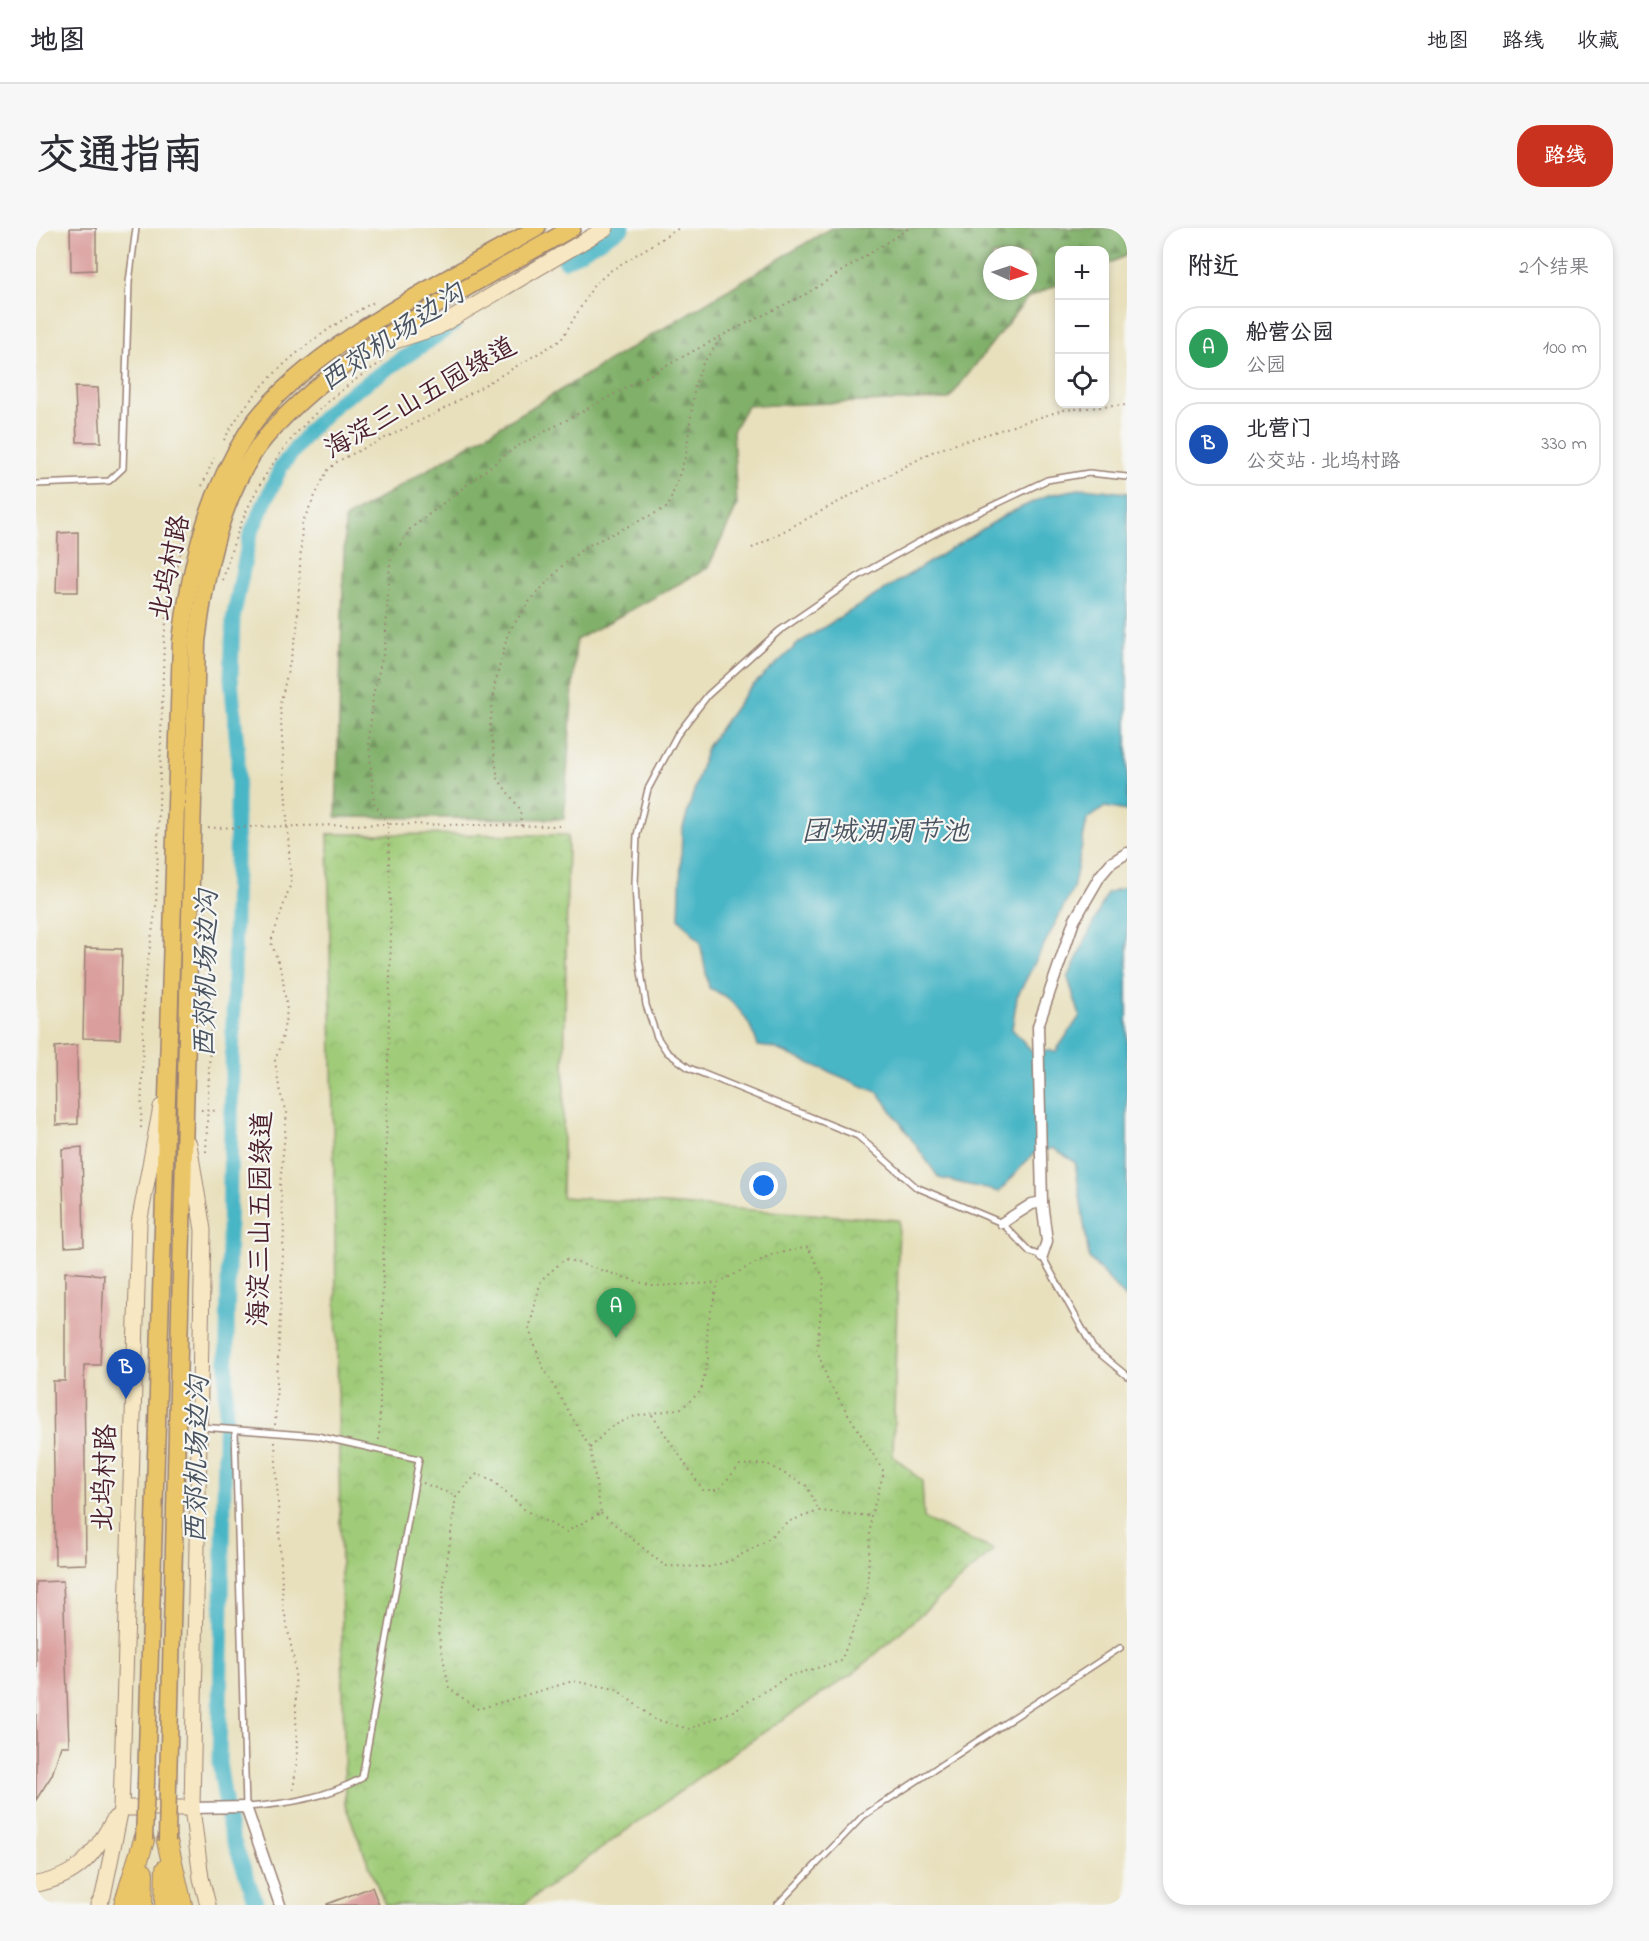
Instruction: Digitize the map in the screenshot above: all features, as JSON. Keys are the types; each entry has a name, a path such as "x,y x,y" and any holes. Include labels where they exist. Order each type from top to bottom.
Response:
{"highway":[{"path":"124,1905 144,1840"},
{"path":"142,1905 144,1840"},
{"path":"165,1905 167,1841"},
{"path":"167,1841 182,1905"}],"main road":[{"name":"北坞村路","path":"144,1840 181,641 187,593 199,537 220,480 249,429 289,384 342,344 397,309 537,228"},
{"name":"北坞村路","path":"167,1841 183,1111 198,642 203,593 215,540 237,486 264,439 302,401 367,350 572,228"}],"street":[{"name":"北坞村路","path":"367,350 438,327 606,228"},
{"path":"1042,1256 1047,1241 1042,1202 1038,1026 1074,921 1100,876 1111,863 1127,853"},
{"name":"北坞村路","path":"98,1905 103,1896 122,1808 139,1223 166,1081"},
{"name":"北坞村路","path":"183,1111 203,1230 192,1808 201,1878 208,1905"},
{"path":"1002,1223 1032,1204 1042,1202"},
{"path":"36,1884 59,1880 89,1859 122,1808 246,1807 280,1905"}],"lane":[{"path":"36,484 109,482 123,468 129,282 136,228"},
{"path":"1127,477 1089,473 1047,480 937,532 860,575 779,631 708,695 677,735 648,789 637,835 635,883 639,958 646,1005 657,1037 667,1052 689,1068 858,1136 916,1187 1002,1223 1030,1252 1042,1256 1093,1348 1127,1376"},
{"path":"199,1427 317,1436 419,1459 362,1778 345,1788 291,1804 246,1807 233,1431"},
{"path":"777,1905 863,1816 1120,1648"}],"path":[{"name":"海淀三山五园绿道","path":"291,1804 297,1759 295,1666 283,1605 275,1434 284,1229 280,1185 287,1112 280,1093 274,1061 282,1040 287,1011 282,973 271,942 291,883 280,705 297,631 302,523 327,471 338,461 442,410 561,340 594,285 610,272 679,228"},
{"path":"379,1450 391,935 388,824 374,803 369,743 373,695 385,647 390,561 410,529 513,449 723,335 806,294 909,228"},
{"path":"222,444 232,424 269,378 350,315 381,299"},
{"path":"521,826 520,809 498,779 490,726 495,684 508,633 529,602 561,567 585,547 668,507 686,456 702,365 723,335"},
{"path":"223,581 230,551 247,509 264,475 292,437 325,402 393,355"},
{"path":"752,548 934,451 1063,410 1127,405"},
{"path":"199,493 217,454"},
{"path":"141,1129 144,988 156,906 164,639 170,591 192,513"},
{"path":"206,834 206,828 230,827 388,824 560,826"},
{"path":"206,906 213,989 206,1158"},
{"path":"200,1110 219,1111"},
{"path":"601,1513 566,1532 525,1510 494,1482 477,1474 456,1496 438,1631 449,1688 478,1709 573,1681 616,1689 654,1719 689,1729 733,1711 789,1676 841,1661 867,1594 871,1516 884,1472 830,1383 817,1350 824,1279 808,1247 770,1255 718,1283 652,1286 565,1259 541,1280 528,1329 542,1366 590,1448 601,1513 665,1566 712,1567 732,1560 766,1541 787,1522 819,1511 871,1516"},
{"path":"590,1448 609,1428 632,1416 652,1415 682,1408 701,1391 708,1359 707,1327 718,1283"},
{"path":"652,1415 703,1490 718,1490 740,1465 767,1464 807,1486 819,1511"},
{"path":"414,1480 456,1496"}],"green space":[{"path":"831,228 1127,228 1127,255 1109,263 1109,246 1055,246 1055,286 1037,294 1037,246 983,246 983,300 1025,300 949,399 747,406 733,431 737,506 708,568 576,640 564,819 336,817 345,519"},
{"path":"328,834 568,835 562,1197 899,1220 893,1456 922,1481 924,1519 994,1550 855,1672 743,1746 523,1905 385,1905 345,1805"}],"water":[{"name":"团城湖调节池","path":"1084,488 1127,493 1127,811 1105,807 1087,820 1073,889 1017,997 1012,1029 1032,1051 1056,1051 1080,1016 1068,978 1107,893 1127,886 1127,1299 1089,1258 1075,1162 1053,1148 1032,1155 999,1192 939,1178 879,1093 774,1048 758,1046 740,1011 718,992 709,988 700,942 679,918 682,831 707,747 747,691 800,642 1007,514 1048,495"}],"building":[{"path":"70,228 96,228 96,270 71,271"},
{"path":"75,387 98,388 101,442 77,442"},
{"path":"78,532 78,592 56,592 58,533"},
{"path":"85,948 122,949 120,1039 83,1038"},
{"path":"77,1045 78,1124 56,1125 55,1047"},
{"path":"82,1147 84,1246 65,1247 62,1149"},
{"path":"65,1272 104,1275 100,1365 84,1365 86,1564 55,1565 53,1381 65,1381"},
{"path":"63,1581 69,1746 61,1746 52,1775 36,1800 36,1582"},
{"path":"372,1887 379,1905 327,1905 327,1904"}],"waterway":[{"name":"西郊机场边沟","path":"565,261 622,228"},
{"name":"西郊机场边沟","path":"257,1905 230,1831 219,1763 238,756 231,678 233,619 250,535 281,467 310,430 338,402 453,325"}],"place":[{"name":"船营公园","path":"616,1338"},
{"name":"北营门","path":"126,1399"}]}
